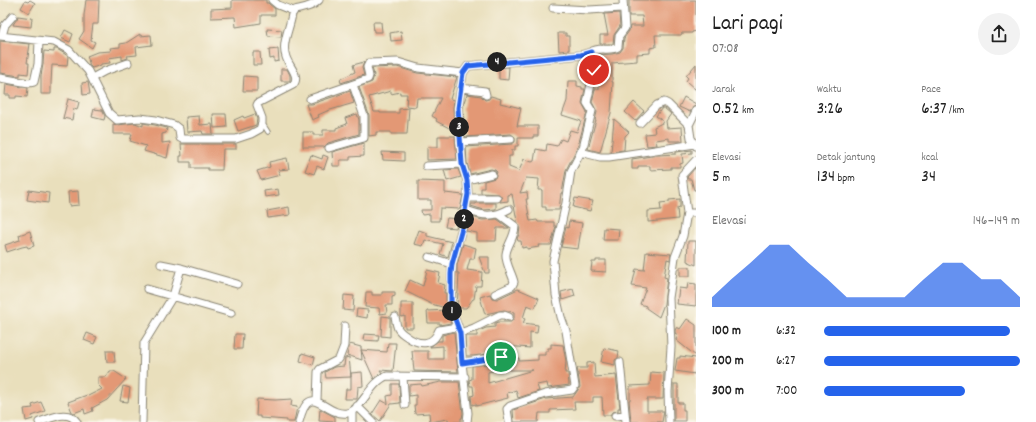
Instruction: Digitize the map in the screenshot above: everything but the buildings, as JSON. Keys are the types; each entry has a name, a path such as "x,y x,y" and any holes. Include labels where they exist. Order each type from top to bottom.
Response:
{"street":[{"path":"272,0 278,5 293,11 312,6 317,3 318,0"},
{"path":"467,422 468,413 465,377 462,363 459,330 451,308 452,264 468,198 467,180 462,164 458,108 463,73 468,66 591,54 600,48 615,49 618,47 619,36 625,28 625,13 622,4 589,10 553,8"},
{"path":"13,16 5,25 1,36 54,42 69,50 88,71 112,118 122,120 140,118 156,120 174,125 179,129 181,139 236,139 260,129 262,118 257,104 296,82 296,77 286,57 284,47 293,11"},
{"path":"0,78 28,84 34,82 36,80 38,64 39,41"},
{"path":"509,422 507,409 510,406 545,394 572,390 575,386 566,331 556,295 552,266 571,171 583,148 592,111 587,103 594,70 591,54"},
{"path":"310,99 369,79 367,67 369,63 398,62 418,68 463,73"},
{"path":"92,78 105,71 128,63"},
{"path":"329,148 364,138 364,116 353,85"},
{"path":"461,88 485,91 486,95"},
{"path":"640,123 657,105 664,102 690,125"},
{"path":"580,152 610,157 696,145 691,138 690,125 696,111"},
{"path":"460,142 511,139"},
{"path":"669,422 668,392 671,347 669,298 674,258 683,236 687,213 682,175 696,160"},
{"path":"426,166 462,164"},
{"path":"467,180 492,174"},
{"path":"468,198 496,198"},
{"path":"466,210 484,215 500,214 509,209"},
{"path":"687,213 696,213"},
{"path":"495,294 512,286 514,282 508,268 506,254 515,227 500,214"},
{"path":"429,257 452,264"},
{"path":"161,264 238,284"},
{"path":"142,422 144,343 174,296 181,268"},
{"path":"147,289 231,313"},
{"path":"395,317 396,325 399,331 414,342 420,343 428,342 437,336 439,330 451,328 459,330 474,328 502,315 509,317"},
{"path":"317,400 318,372 320,369 340,359 344,346 345,326"},
{"path":"462,363 501,357"},
{"path":"615,416 626,419 620,362"},
{"path":"299,422 303,408 308,403 317,400 339,413 352,412 372,387 387,376 465,377"},
{"path":"403,376 405,405"},
{"path":"358,406 373,422"},
{"path":"352,412 352,422"},
{"path":"39,422 66,414 72,416 77,422"}],"lane":[{"path":"262,123 268,132"}],"route":[{"path":"501,357 462,363 460,333 451,308 452,264 462,228 468,194 467,180 462,164 458,112 463,73 466,67 475,64 581,55 591,52 594,70"}]}
